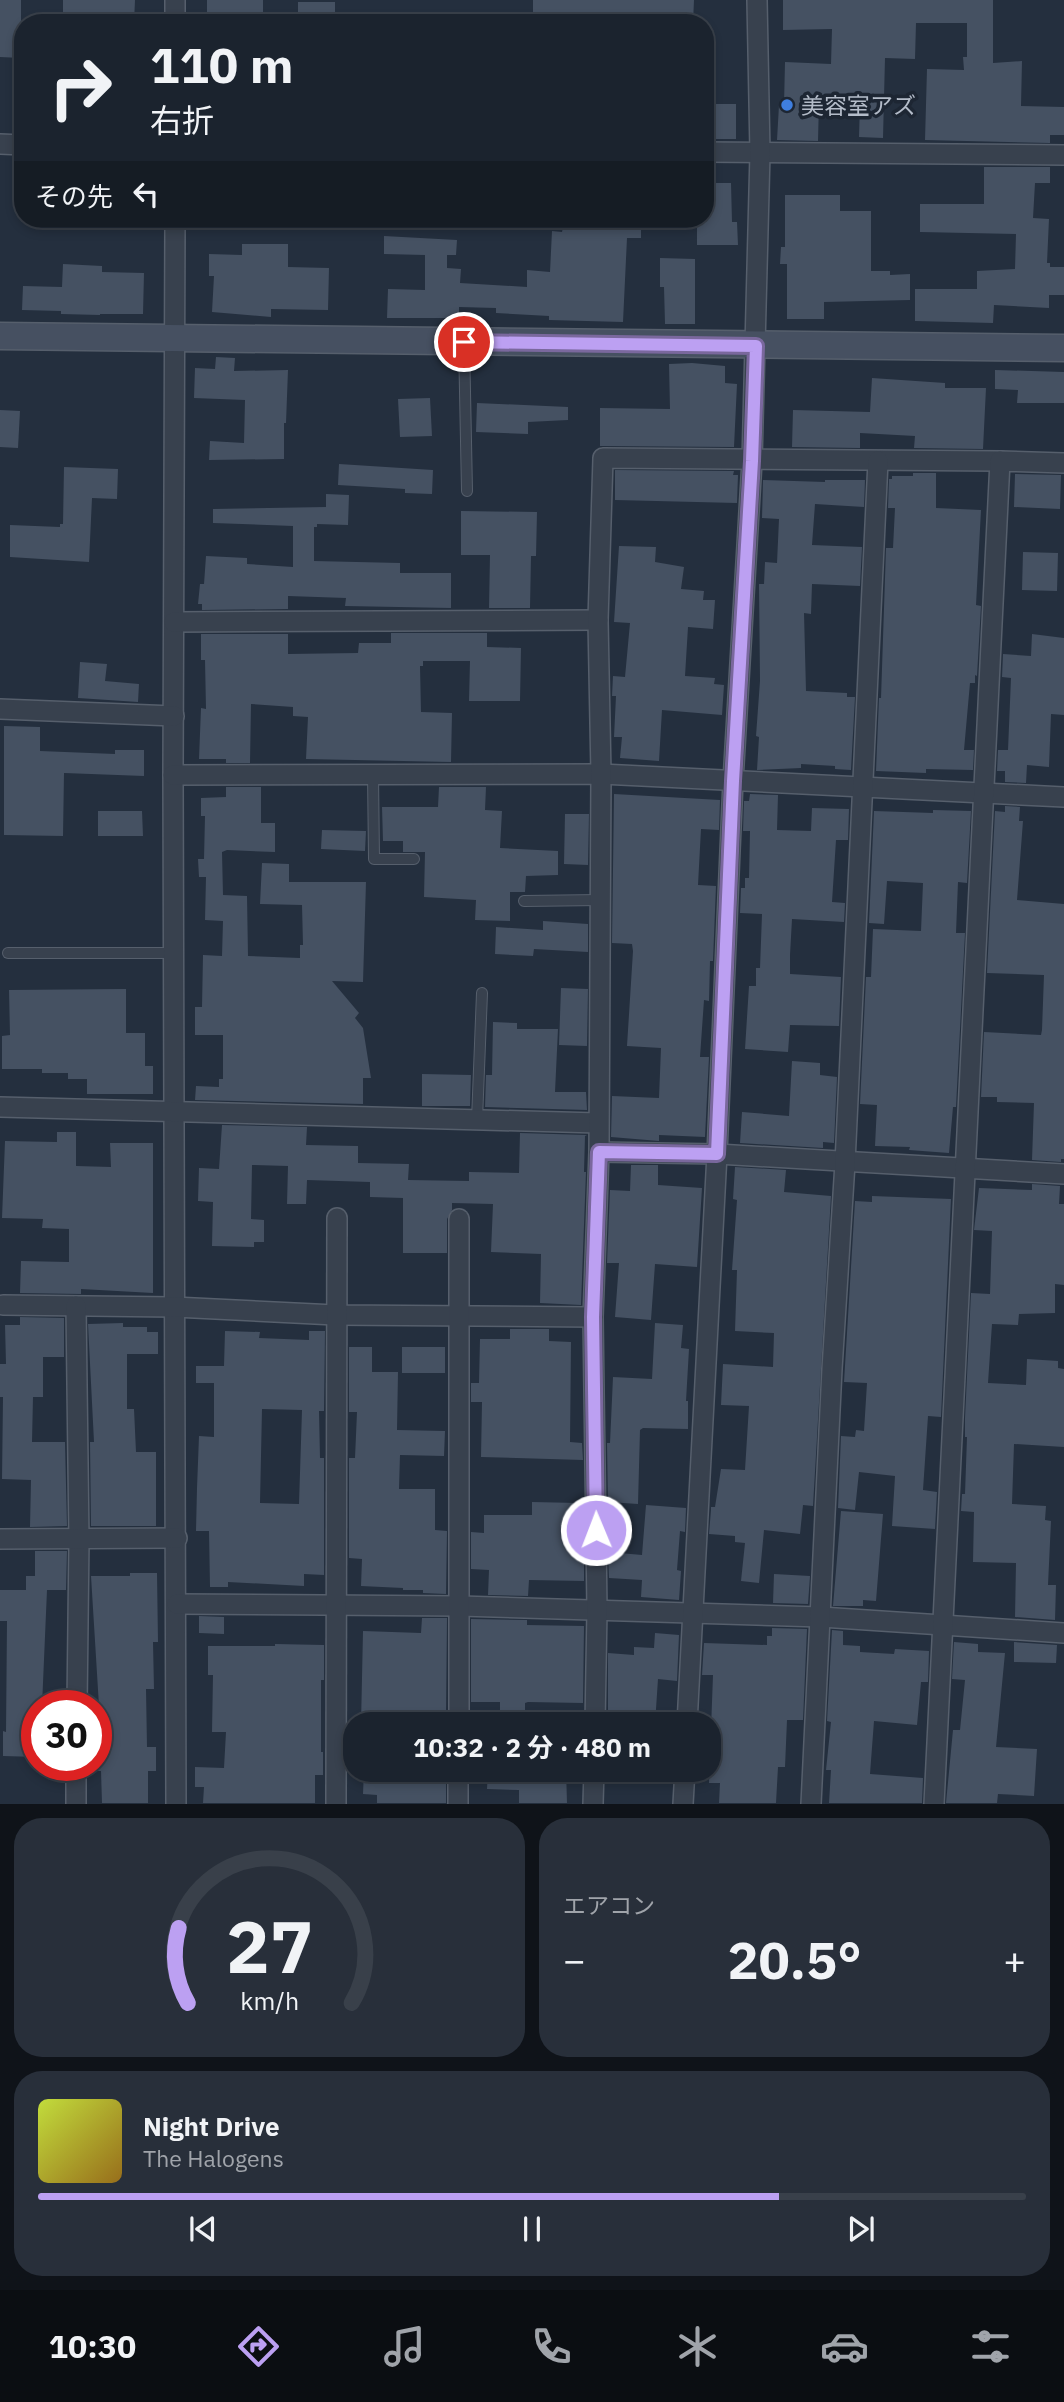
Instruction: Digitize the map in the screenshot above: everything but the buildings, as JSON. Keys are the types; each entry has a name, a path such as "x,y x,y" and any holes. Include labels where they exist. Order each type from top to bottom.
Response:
{"street":[{"path":"688,1712 717,1154 733,781 752,461 760,153 757,0"},
{"path":"714,152 1064,155"},
{"path":"174,228 176,1804"},
{"path":"0,336 1064,348"},
{"path":"595,1712 597,1610 593,1317 599,1152 601,774 598,620 603,458 1064,463"},
{"path":"811,1804 878,461"},
{"path":"934,1804 1000,461"},
{"path":"174,622 598,620"},
{"path":"0,709 174,716"},
{"path":"173,775 601,774 1064,797"},
{"path":"0,1107 598,1123"},
{"path":"599,1152 717,1154 1064,1174"},
{"path":"336,1804 337,1218"},
{"path":"459,1219 459,1712"},
{"path":"3,1304 174,1307 335,1315 593,1317"},
{"path":"76,1306 79,1540 77,1690"},
{"path":"0,1539 177,1538"},
{"path":"177,1604 460,1605 821,1617 1064,1633"},
{"path":"76,1781 76,1804"},
{"path":"458,1782 458,1804"},
{"path":"593,1804 594,1782"},
{"path":"683,1804 684,1782"}],"lane":[{"path":"464,342 467,491"},
{"path":"373,775 374,859 414,859"},
{"path":"524,901 600,900"},
{"path":"8,953 174,953"},
{"path":"477,1120 482,993"}],"place":[{"name":"美容室アズ","path":"787,105"}],"route":[{"path":"464,342 756,346 717,1154 599,1152 593,1317 596,1530"}]}
